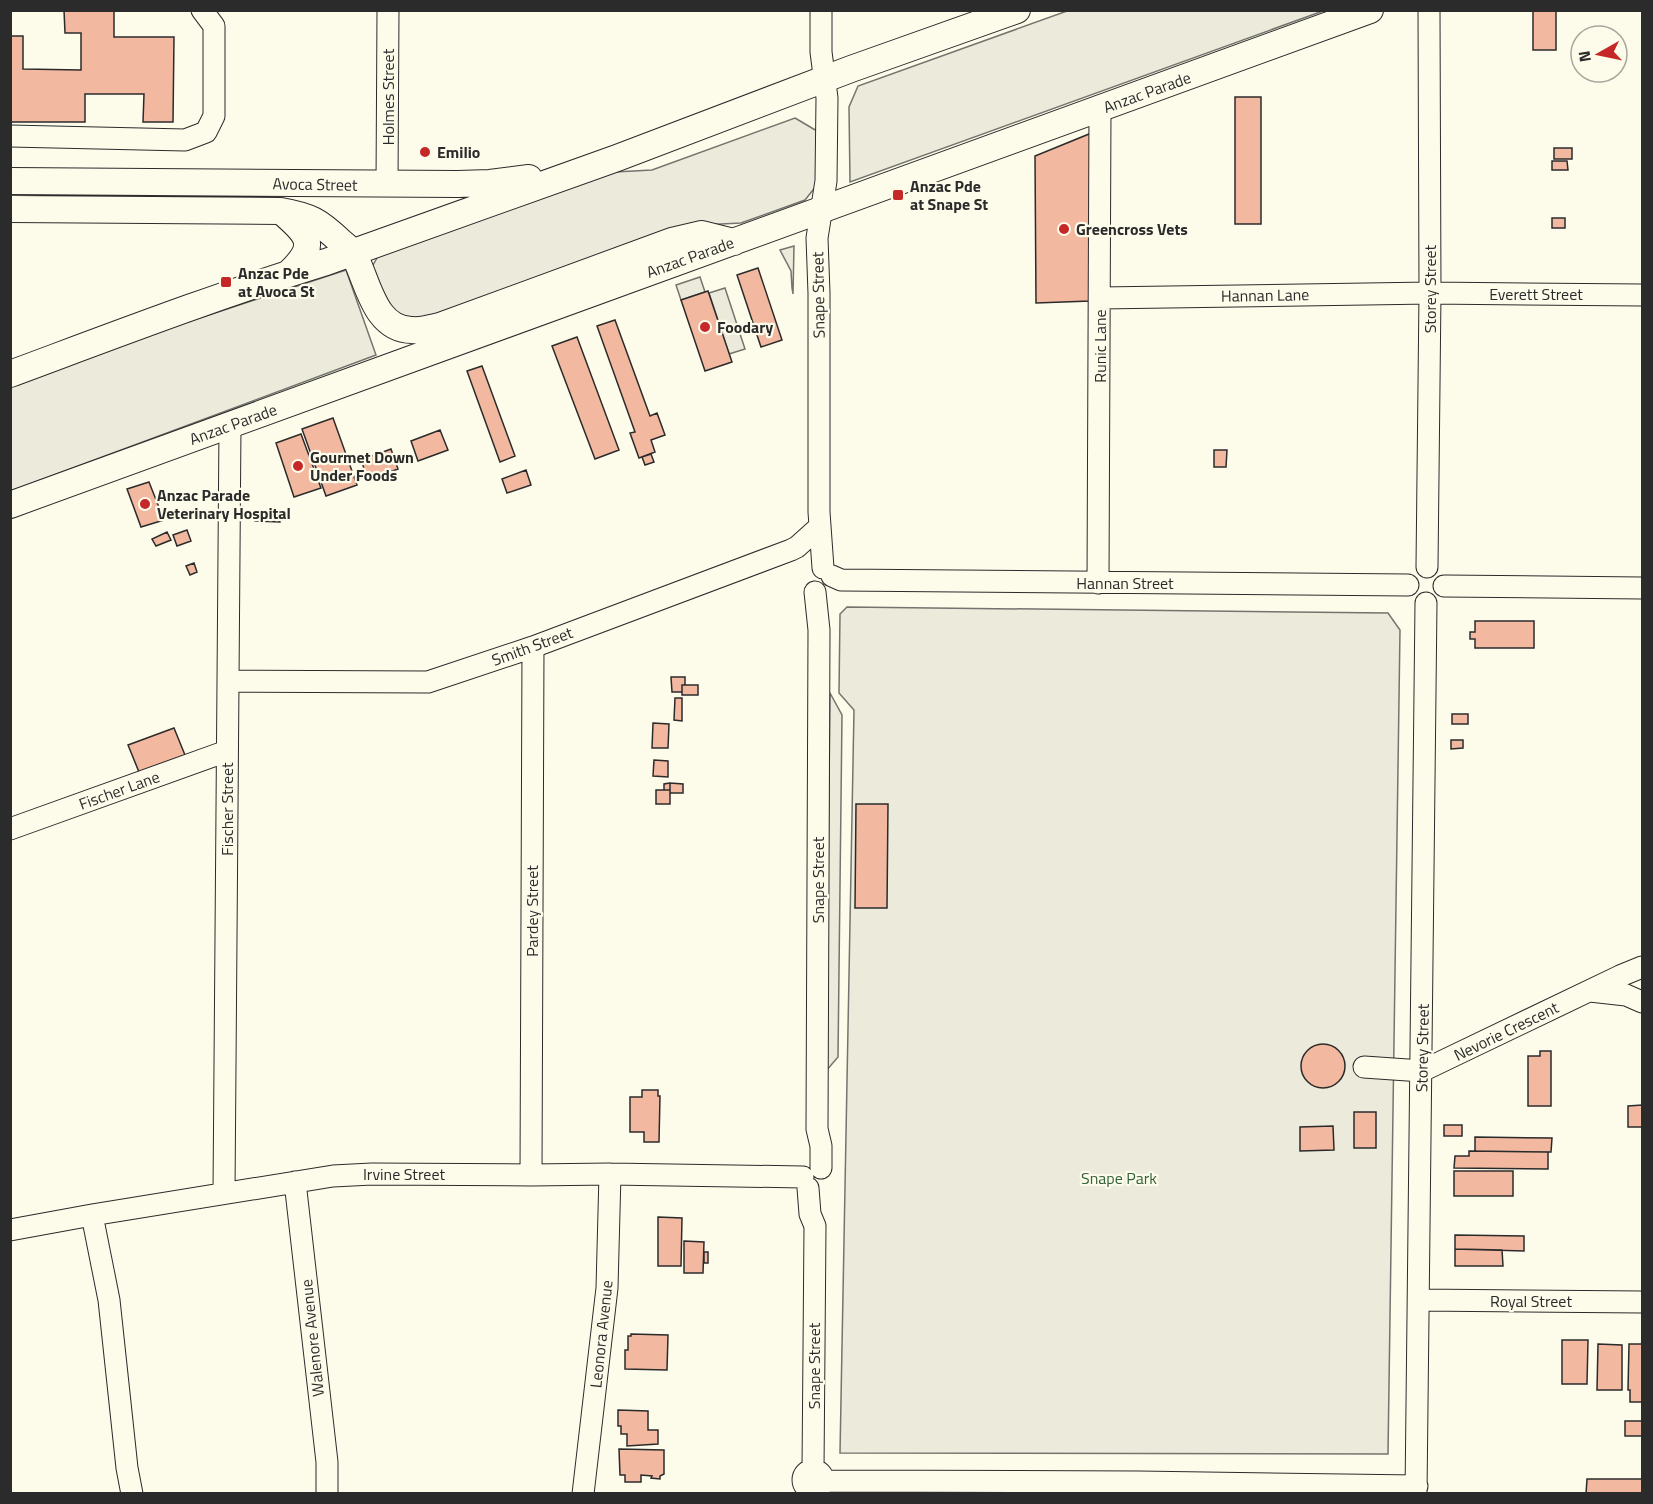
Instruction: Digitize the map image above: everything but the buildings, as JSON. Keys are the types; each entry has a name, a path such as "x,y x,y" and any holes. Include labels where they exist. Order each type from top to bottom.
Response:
{"main road":[{"path":"10,374 616,158 1017,10"},
{"name":"Anzac Parade","path":"10,505 1370,10"},
{"name":"Avoca Street","path":"10,181 458,184 519,180 616,158"},
{"name":"Avoca Street","path":"10,209 281,211 303,215 321,224 353,253"},
{"path":"281,211 299,227 307,246 305,256 288,274"},
{"path":"353,253 379,311 386,320 398,328 411,331 448,323 672,241 702,234 734,242"}],"street":[{"path":"10,136 185,140 206,132 214,116 214,26 202,10"},
{"name":"Holmes Street","path":"387,184 388,10"},
{"name":"Snape Street","path":"815,1484 815,1226 810,1214 811,1146 817,1129 819,630 826,581 818,521 819,293 817,238 826,180 827,93 820,52 821,10"},
{"name":"Storey Street","path":"1427,567 1430,10"},
{"name":"Runic Lane","path":"1098,583 1100,109"},
{"name":"Everett Street","path":"1430,293 1642,295"},
{"name":"Hannan Lane","path":"1100,298 1430,293"},
{"name":"Fischer Street","path":"224,1193 230,425"},
{"name":"Smith Street","path":"228,681 428,682 533,647 791,550 818,521"},
{"path":"1427,567 1434,568 1439,573 1444,586 1438,598 1422,603 1413,598 1408,585 1413,572 1427,567"},
{"name":"Hannan Street","path":"826,581 1408,585"},
{"path":"1444,586 1642,588"},
{"name":"Storey Street","path":"1417,1490 1426,603"},
{"name":"Pardey Street","path":"531,1175 533,647"},
{"name":"Fischer Lane","path":"10,829 227,751"},
{"name":"Nevorie Crescent","path":"1422,1071 1642,967"},
{"path":"1590,991 1626,995 1642,1002"},
{"path":"1364,1067 1422,1071"},
{"name":"Irvine Street","path":"10,1230 333,1176 610,1174 812,1178"},
{"name":"Leonora Avenue","path":"583,1494 607,1288 610,1174"},
{"name":"Walenore Avenue","path":"295,1182 327,1462 327,1494"},
{"path":"92,1215 109,1300 126,1468 132,1494"},
{"name":"Royal Street","path":"1419,1300 1642,1302"},
{"path":"815,1484 1417,1490"}],"green space":[{"path":"1067,11 1323,11 850,182 849,107 858,86"},
{"path":"795,118 817,131 817,185 805,200 741,223 701,225 440,317 418,321 405,319 391,309 382,293 372,267 378,256 615,172 652,170"},
{"path":"794,246 793,294 791,271 780,250"},
{"path":"346,270 376,355 11,491 11,385 114,346"},
{"path":"700,277 705,292 681,300 676,285"},
{"name":"Snape Park","path":"847,607 1388,613 1400,630 1388,1454 840,1453 854,710 839,693 840,614"}],"shaded area":[{"path":"725,288 745,349 729,354 709,293"},
{"path":"830,693 842,715 838,1057 826,1071"}],"place":[{"name":"Emilio","path":"425,152"},
{"name":"Anzac Pde at Snape St","path":"898,195"},
{"name":"Greencross Vets","path":"1064,229"},
{"name":"Anzac Pde at Avoca St","path":"226,282"},
{"name":"Foodary","path":"705,327"},
{"name":"Gourmet Down Under Foods","path":"298,466"},
{"name":"Anzac Parade Veterinary Hospital","path":"145,504"}]}
